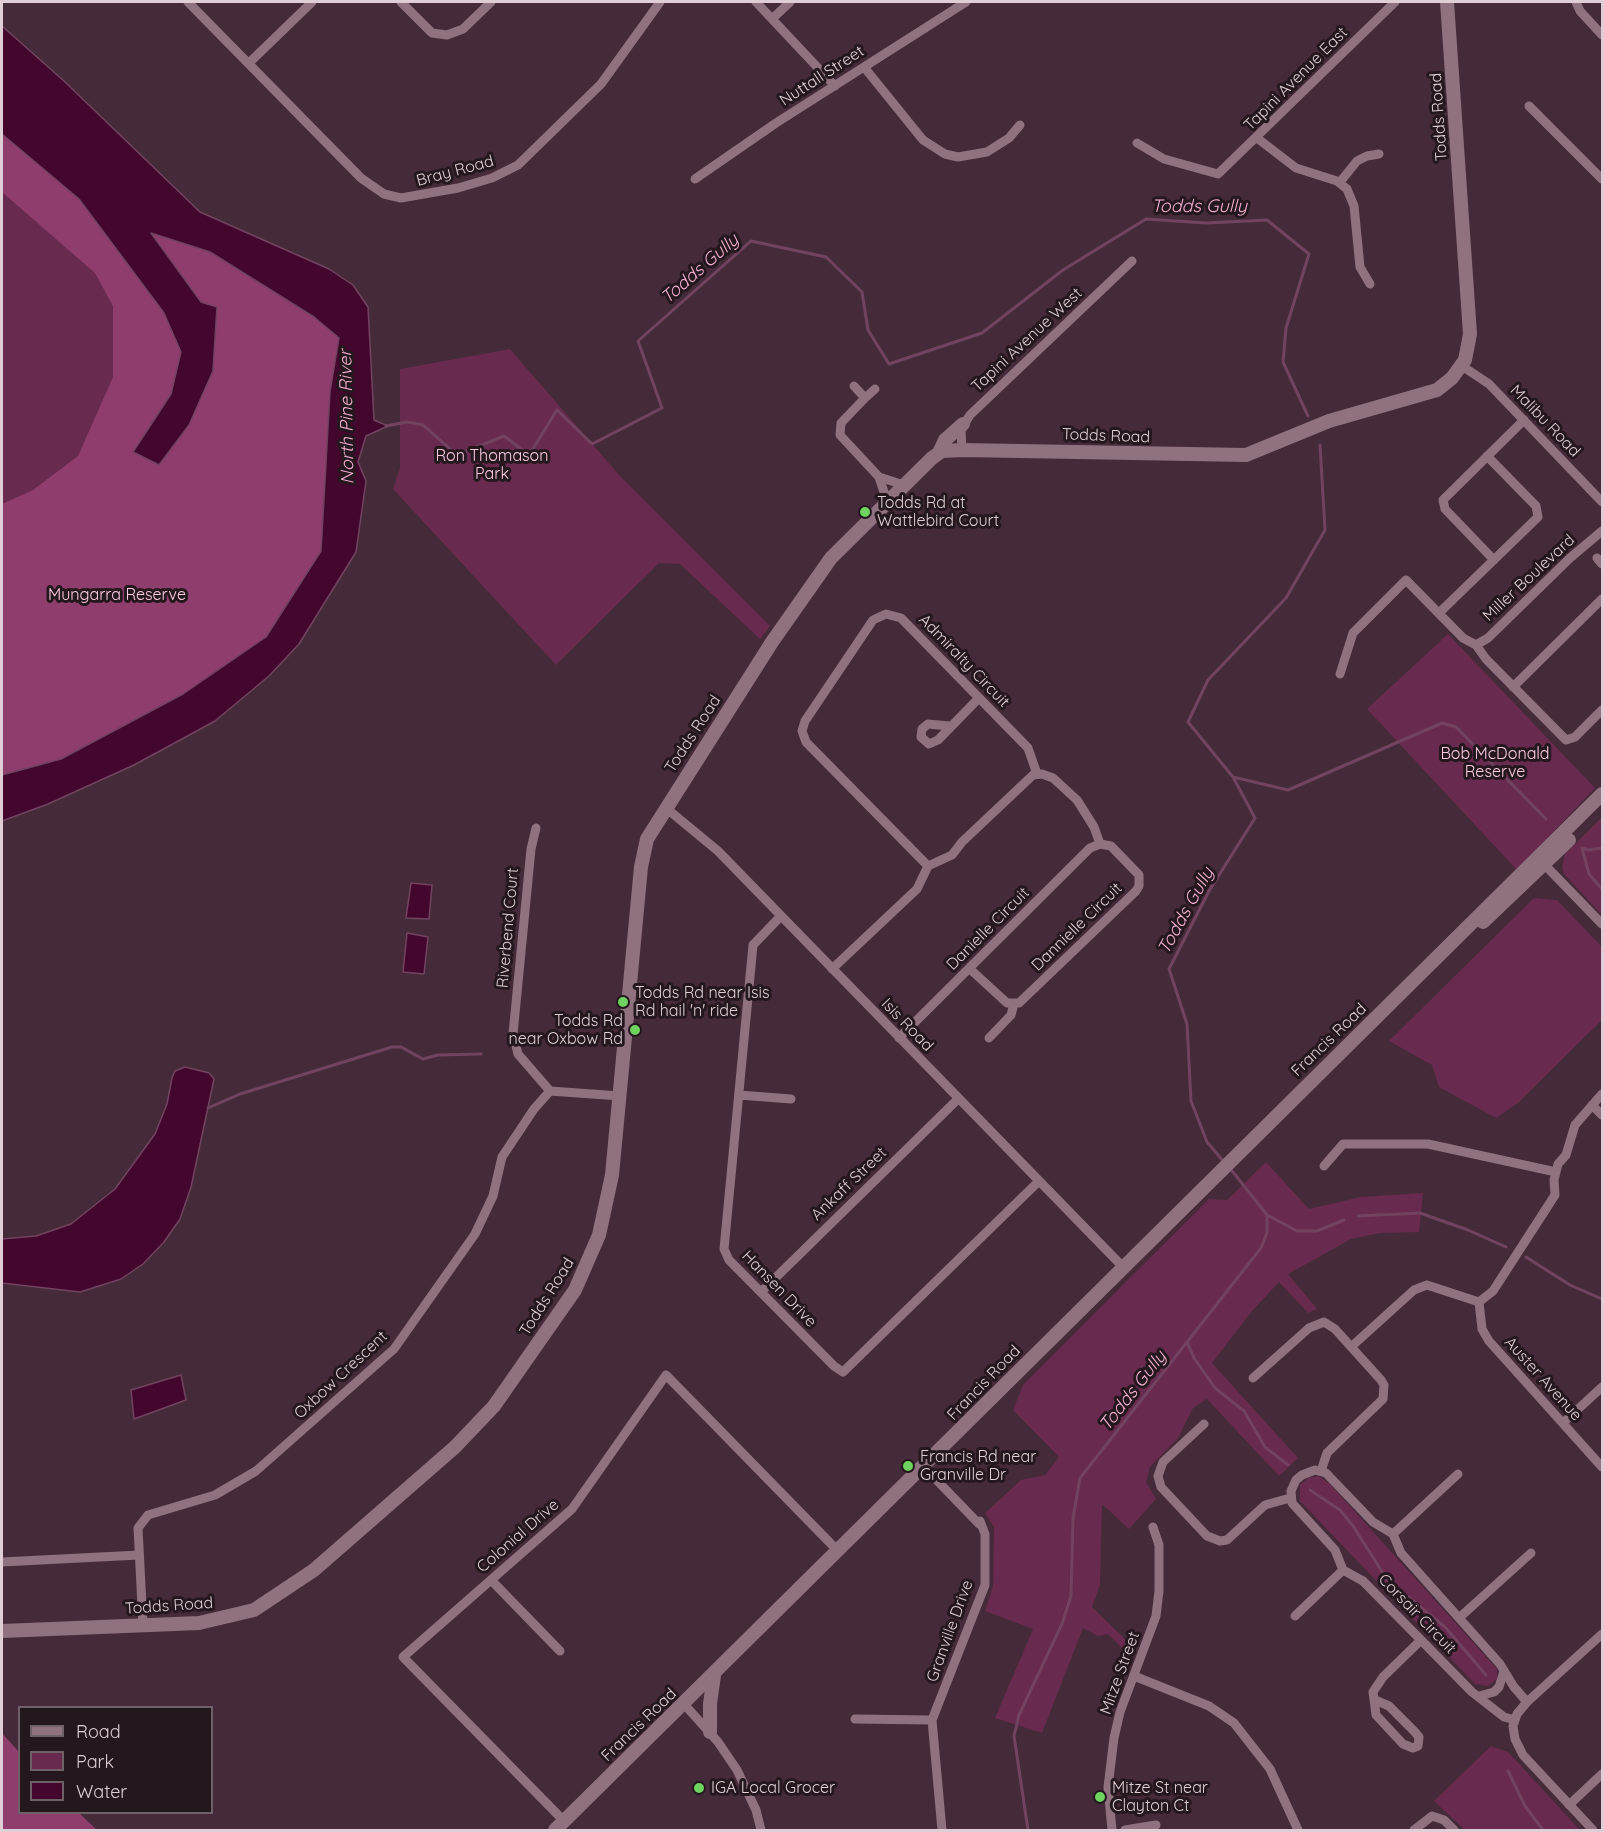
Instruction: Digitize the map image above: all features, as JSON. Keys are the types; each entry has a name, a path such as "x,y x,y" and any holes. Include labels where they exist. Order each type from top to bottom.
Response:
{"street":[{"name":"Bray Road","path":"188,2 370,186 384,194 401,198 415,197 492,178 518,165 601,84 660,2"},
{"path":"249,63 312,2"},
{"path":"401,2 432,33 447,36 463,29 491,2"},
{"path":"756,2 835,86"},
{"path":"773,18 790,2"},
{"name":"Nuttall Street","path":"695,179 966,2"},
{"name":"Tapini Avenue East","path":"1137,143 1164,159 1216,175 1257,138 1395,2"},
{"name":"Todds Road","path":"2,1631 199,1623 254,1610 314,1570 478,1424 561,1311 587,1265 607,1205 620,1096 643,852 650,832 772,642 827,564 887,501 939,453 962,450 1246,455 1329,421 1437,390 1452,378 1462,366 1468,351 1470,334 1446,2"},
{"path":"1576,2 1580,11 1602,35"},
{"path":"864,67 923,140 945,154 958,157 987,152 1009,138 1020,125"},
{"path":"1529,106 1602,179"},
{"path":"1257,138 1304,173 1340,182 1353,201 1360,267 1370,284"},
{"path":"1340,182 1357,161 1379,154"},
{"name":"Tapini Avenue West","path":"963,424 1132,261"},
{"name":"Malibu Road","path":"1462,366 1489,384 1602,502"},
{"path":"854,386 866,398"},
{"path":"875,389 843,420 840,432 844,442 879,477 887,501"},
{"path":"1494,560 1442,503 1445,496 1524,420"},
{"path":"962,450 963,424"},
{"path":"939,453 945,440 963,424"},
{"path":"1439,613 1537,518 1539,512 1487,456"},
{"path":"879,477 904,485"},
{"name":"Miller Boulevard","path":"1476,645 1488,638 1570,558 1602,531"},
{"path":"1340,674 1353,633 1406,580 1466,640 1476,645 1483,656 1566,740 1575,737 1602,710"},
{"path":"1513,687 1602,599"},
{"name":"Admiralty Circuit","path":"928,866 806,742 802,731 805,721 873,620 886,614 901,618 1028,748 1037,774"},
{"path":"949,726 978,699"},
{"path":"832,969 917,889 928,866 952,855 1029,777 1037,774 1053,777 1077,800 1097,833 1100,844"},
{"name":"Francis Road","path":"560,1826 924,1467 1247,1143 1437,959 1497,910 1602,794"},
{"name":"Francis Road","path":"1541,861 1602,807"},
{"name":"Isis Road","path":"666,808 711,843 1123,1268"},
{"name":"Riverbend Court","path":"536,828 531,849 513,1034 518,1054 550,1091"},
{"name":"Danielle Circuit","path":"899,1038 1090,848 1100,844"},
{"name":"Dannielle Circuit","path":"989,1038 1011,1015 1014,1004 1024,1000 1139,886 1139,875 1136,870 1111,846 1100,844"},
{"path":"1541,861 1602,924"},
{"name":"Hansen Drive","path":"781,916 753,945 724,1249 729,1260 834,1366 843,1372 1038,1182"},
{"path":"970,969 1002,1000 1014,1004"},
{"path":"550,1091 620,1096"},
{"name":"Oxbow Crescent","path":"143,1625 138,1528 148,1515 215,1496 256,1471 394,1349 475,1234 493,1196 502,1157 534,1108 550,1091"},
{"path":"1352,1347 1414,1290 1427,1285 1479,1302 1493,1291 1555,1195 1558,1164 1566,1155 1575,1125 1602,1094"},
{"path":"739,1095 791,1099"},
{"name":"Ankaff Street","path":"761,1292 958,1098"},
{"path":"1592,1104 1602,1115"},
{"path":"1324,1166 1343,1144 1428,1144 1556,1172"},
{"name":"Auster Avenue","path":"1479,1302 1482,1329 1489,1341 1602,1467"},
{"path":"1204,1424 1163,1462 1158,1476 1161,1487 1207,1536 1220,1541 1227,1540 1265,1505 1290,1498 1293,1485 1302,1475 1321,1471 1327,1453 1383,1398 1384,1385 1381,1380 1331,1325 1324,1322 1309,1328 1253,1378"},
{"name":"Colonial Drive","path":"560,1826 403,1657 572,1509 666,1375 838,1551"},
{"path":"1563,1423 1602,1387"},
{"name":"Granville Drive","path":"924,1467 979,1524 980,1521 985,1534 985,1585 932,1720 942,1830"},
{"name":"Corsair Circuit","path":"1321,1471 1333,1478 1373,1522 1393,1534 1401,1552 1500,1664 1514,1687"},
{"path":"1393,1534 1458,1474"},
{"name":"Corsair Circuit","path":"1290,1498 1296,1510 1335,1550 1343,1570 1363,1581 1472,1692 1494,1707"},
{"name":"Mitze Street","path":"1112,1830 1108,1787 1120,1712 1156,1616 1159,1545 1153,1527"},
{"path":"1459,1618 1531,1553"},
{"path":"2,1562 140,1555"},
{"path":"1295,1616 1343,1570"},
{"path":"490,1580 560,1651"},
{"path":"1593,1830 1523,1755 1515,1739 1515,1720 1527,1702 1602,1634"},
{"path":"1375,1700 1389,1706 1414,1731 1419,1737 1418,1746 1413,1748 1404,1743 1376,1715 1373,1692 1376,1686 1421,1640"},
{"path":"1504,1671 1494,1707 1504,1717 1515,1720"},
{"path":"710,1732 710,1704 714,1675"},
{"path":"1134,1676 1209,1706 1234,1723 1270,1769 1298,1830"},
{"path":"1479,1696 1514,1687 1527,1702"},
{"path":"684,1704 728,1756 747,1790 761,1830"},
{"path":"855,1719 932,1720"},
{"path":"1569,1805 1602,1774"},
{"path":"1414,1830 1432,1816 1444,1820 1454,1830"},
{"path":"1125,1830 1156,1825"}],"green space":[{"name":"Mungarra Reserve","path":"2,134 79,199 164,313 181,352 171,394 134,452 159,465 201,302 150,232 210,252 314,317 339,338 330,393 321,551 266,637 183,694 61,759 2,775 2,504 33,490 78,456 113,377 113,306 95,273 2,192"},
{"path":"2,140 166,342 2,779"},
{"name":"Ron Thomason Park","path":"510,349 620,476 770,626 760,639 680,564 659,563 556,665 393,489 400,468 400,369"},
{"name":"Bob McDonald Reserve","path":"1448,634 1595,788 1517,870 1367,709"},
{"path":"1602,817 1602,915 1564,874 1562,867 1565,854"},
{"path":"1534,898 1557,900 1602,947 1602,1020 1518,1103 1496,1118 1439,1087 1432,1065 1389,1041"},
{"path":"1266,1162 1309,1209 1361,1197 1423,1193 1419,1232 1380,1233 1351,1239 1288,1274 1317,1309 1308,1313 1279,1282 1252,1311 1212,1363 1298,1458 1279,1476 1207,1399 1193,1408 1178,1438 1150,1467 1146,1482 1156,1499 1129,1529 1102,1504 1100,1585 1092,1607 1131,1645 1129,1655 1108,1634 1098,1636 1083,1628 1042,1733 995,1718 1033,1629 985,1611 993,1586 994,1527 985,1513 1021,1480 1045,1475 1059,1457 1013,1410 1023,1385 1209,1199 1227,1200"},
{"path":"1318,1476 1329,1483 1497,1669 1497,1679 1488,1686 1475,1684 1300,1501 1300,1485 1308,1478"},
{"path":"2,1733 18,1751 18,1814 80,1814 97,1830 2,1830"},
{"path":"1491,1746 1508,1752 1580,1830 1465,1830 1434,1801"}],"water":[{"name":"North Pine River","path":"2,26 64,81 200,212 329,269 353,285 368,307 374,420 388,426 366,436 358,462 366,481 356,552 299,644 269,676 215,721 134,765 48,804 2,821 2,775 61,759 183,694 266,637 321,551 330,392 339,338 314,317 210,252 151,233 201,302 217,307 213,371 189,425 159,465 133,452 171,394 181,352 164,313 79,199 2,134"},
{"path":"411,883 432,885 429,919 406,918"},
{"path":"407,933 428,937 424,974 403,972"},
{"path":"185,1067 209,1073 214,1079 191,1187 180,1219 164,1242 143,1264 121,1279 80,1292 2,1283 2,1239 36,1236 71,1224 115,1189 155,1134 167,1104 175,1071"},
{"path":"181,1375 186,1400 134,1419 131,1390"}],"waterway":[{"name":"Todds Gully","path":"386,426 407,422 423,425 457,455 504,436 529,455 557,410 592,444 662,408 638,341 751,241 826,257 862,292 868,330 889,364 982,333 1063,270 1146,219 1206,223 1267,220 1309,254 1286,328 1283,362 1308,416"},
{"name":"Todds Gully","path":"1224,1162 1207,1142 1191,1101 1187,1024 1169,969 1209,891 1255,818 1233,777 1188,722 1208,680 1286,598 1325,530 1320,445"},
{"path":"1233,777 1288,790 1442,723 1456,727 1546,819"},
{"path":"1602,848 1588,850 1582,848 1589,874 1602,889"},
{"path":"208,1108 240,1094 392,1047 401,1047 423,1059 438,1055 481,1054"},
{"name":"Todds Gully","path":"1028,1830 1014,1736 1019,1715 1062,1624 1071,1596 1073,1518 1080,1478 1261,1248 1267,1233 1267,1215 1229,1167"},
{"path":"1358,1216 1420,1213 1468,1230 1506,1247"},
{"path":"1267,1215 1297,1231 1317,1231 1344,1220"},
{"path":"1526,1257 1570,1285 1602,1299"},
{"path":"1187,1342 1194,1358 1215,1388 1244,1411 1265,1447 1288,1465"},
{"path":"1310,1490 1340,1510 1353,1526 1388,1581 1445,1627 1486,1675"},
{"path":"1508,1771 1525,1806 1543,1830"}],"place":[{"name":"Todds Rd at Wattlebird Court","path":"865,512"},
{"name":"Todds Rd near Isis Rd hail 'n' ride","path":"623,1002"},
{"name":"Todds Rd near Oxbow Rd","path":"635,1030"},
{"name":"Francis Rd near Granville Dr","path":"908,1466"},
{"name":"IGA Local Grocer","path":"699,1788"},
{"name":"Mitze St near Clayton Ct","path":"1100,1797"}]}
